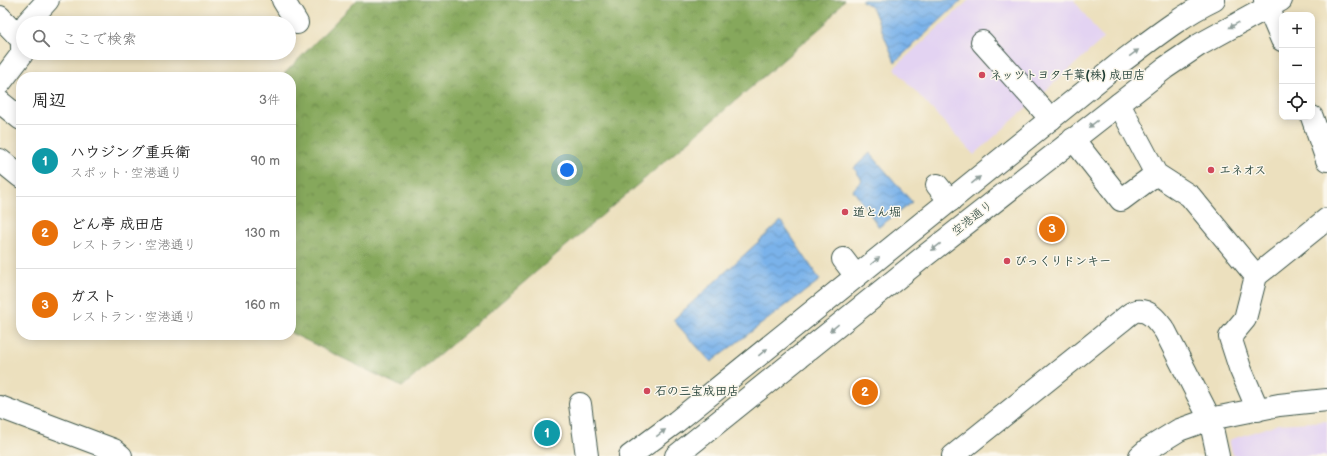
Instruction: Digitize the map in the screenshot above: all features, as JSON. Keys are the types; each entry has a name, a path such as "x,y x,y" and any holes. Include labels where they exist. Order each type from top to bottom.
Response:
{"main road":[{"path":"33,16 48,0"},
{"path":"283,0 292,16"},
{"path":"630,456 676,422 856,276 944,193 1051,119 1120,63 1170,27 1214,0"},
{"path":"1272,2 1279,29"},
{"name":"空港通り","path":"676,456 848,317 1165,68 1199,45 1272,2"},
{"path":"0,18 16,25"},
{"path":"982,42 1051,119"},
{"path":"0,83 17,60"},
{"path":"0,102 16,115"},
{"path":"1119,104 1156,174 1190,196 1256,276"},
{"path":"1313,120 1327,160"},
{"path":"1073,139 1121,200 1156,174"},
{"path":"0,160 16,173"},
{"path":"1258,410 1240,368 1230,337 1245,319 1256,276 1327,219"},
{"path":"843,258 856,276"},
{"path":"953,456 1108,331 1136,311 1147,312 1165,331 1210,419 1218,456"},
{"path":"1140,456 1148,449 1179,430 1210,419 1279,405 1327,400"},
{"path":"580,404 588,456"},
{"path":"0,407 114,450 121,456"}],"shaded area":[{"name":"ネッツトヨタ千葉(株) 成田店","path":"969,0 1074,0 1103,39 974,155 894,68"},
{"path":"1327,421 1327,456 1233,456 1229,440 1278,424"}],"green space":[{"path":"357,0 844,0 826,23 402,387 296,335 296,72 286,72"}],"water":[{"path":"861,0 962,0 895,62 873,9"},
{"path":"870,153 912,202 879,227 853,190 862,180 854,168"},
{"path":"781,221 820,280 711,362 673,320"}],"place":[{"name":"ネッツトヨタ千葉(株) 成田店","path":"982,75"},
{"name":"エネオス","path":"1211,170"},
{"name":"道とん堀","path":"845,212"},
{"name":"ガスト","path":"1052,229"},
{"name":"びっくりドンキー","path":"1007,261"},
{"name":"石の三宝成田店","path":"647,391"},
{"name":"どん亭 成田店","path":"865,392"},
{"name":"ハウジング重兵衛","path":"547,433"}]}
